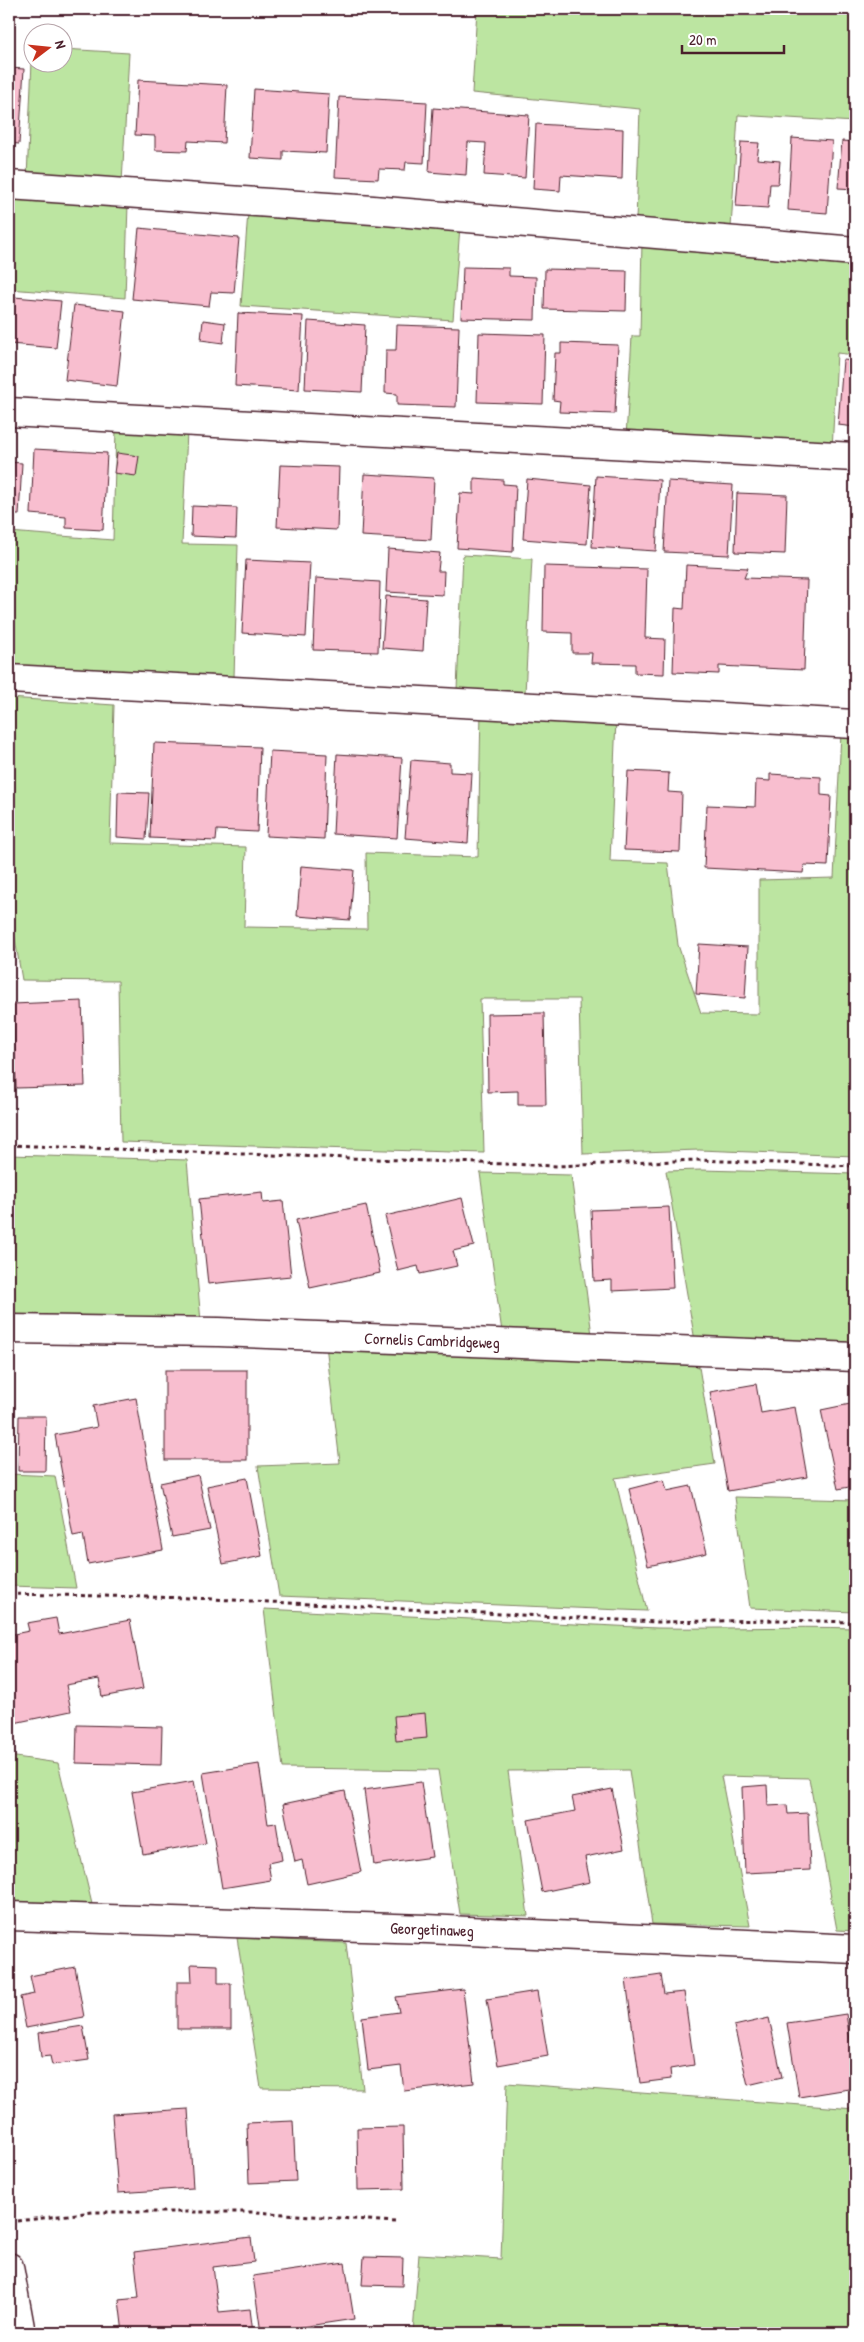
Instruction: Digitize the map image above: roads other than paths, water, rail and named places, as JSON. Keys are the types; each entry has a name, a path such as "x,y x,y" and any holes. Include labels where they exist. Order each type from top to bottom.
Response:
{"street":[{"path":"9,185 374,210 855,251"},
{"path":"9,412 855,457"},
{"path":"9,679 855,724"},
{"name":"Cornelis Cambridgeweg","path":"9,1329 219,1332 855,1357"},
{"name":"Georgetinaweg","path":"9,1916 427,1928 855,1949"},
{"path":"9,2266 21,2333"}]}
